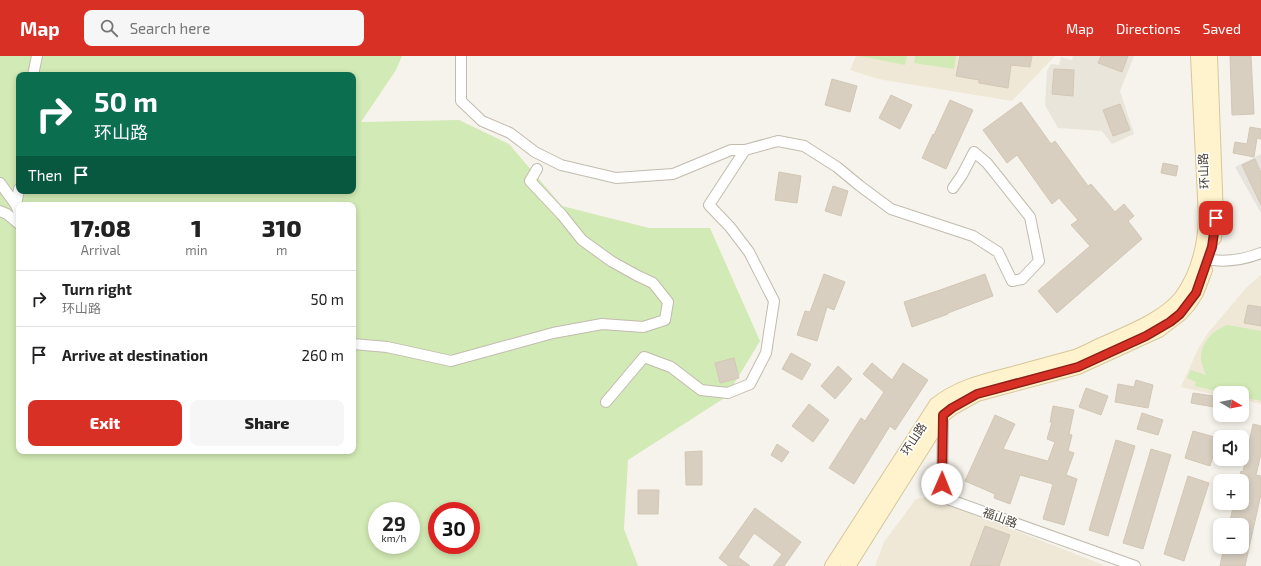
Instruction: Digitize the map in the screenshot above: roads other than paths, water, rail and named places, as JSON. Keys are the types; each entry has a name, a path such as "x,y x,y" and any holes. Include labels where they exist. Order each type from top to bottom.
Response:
{"main road":[{"name":"环山路","path":"832,566 936,405 956,391 976,384 1077,356 1141,327 1163,313 1180,299 1204,259 1206,218 1198,56"},
{"name":"环山路","path":"848,566 943,415 952,408 977,394 1078,367 1159,330 1180,314 1188,305 1196,293 1204,259 1215,232 1216,218 1210,56"}],"street":[{"path":"34,72 37,56"},
{"path":"461,56 461,101 482,121 510,134 535,152 561,165 616,178 673,174 731,150 745,150 778,142 804,146 837,167 891,209 973,236 998,252 1012,281 1022,279 1039,261 1030,217 987,163 974,152 962,175 953,188"},
{"path":"606,402 644,357 671,367 701,390 728,393 750,384 766,353 774,301 749,252 730,227 709,205 745,150"},
{"path":"356,344 387,347 451,361 552,333 602,324 642,327 665,320 668,302 653,283 611,261 582,240 562,215 530,181 537,168"},
{"path":"0,183 16,206"},
{"path":"0,211 8,214 16,221"},
{"path":"1204,259 1231,261 1249,258 1261,253"},
{"name":"福山路","path":"943,415 942,497 1135,566"}]}
